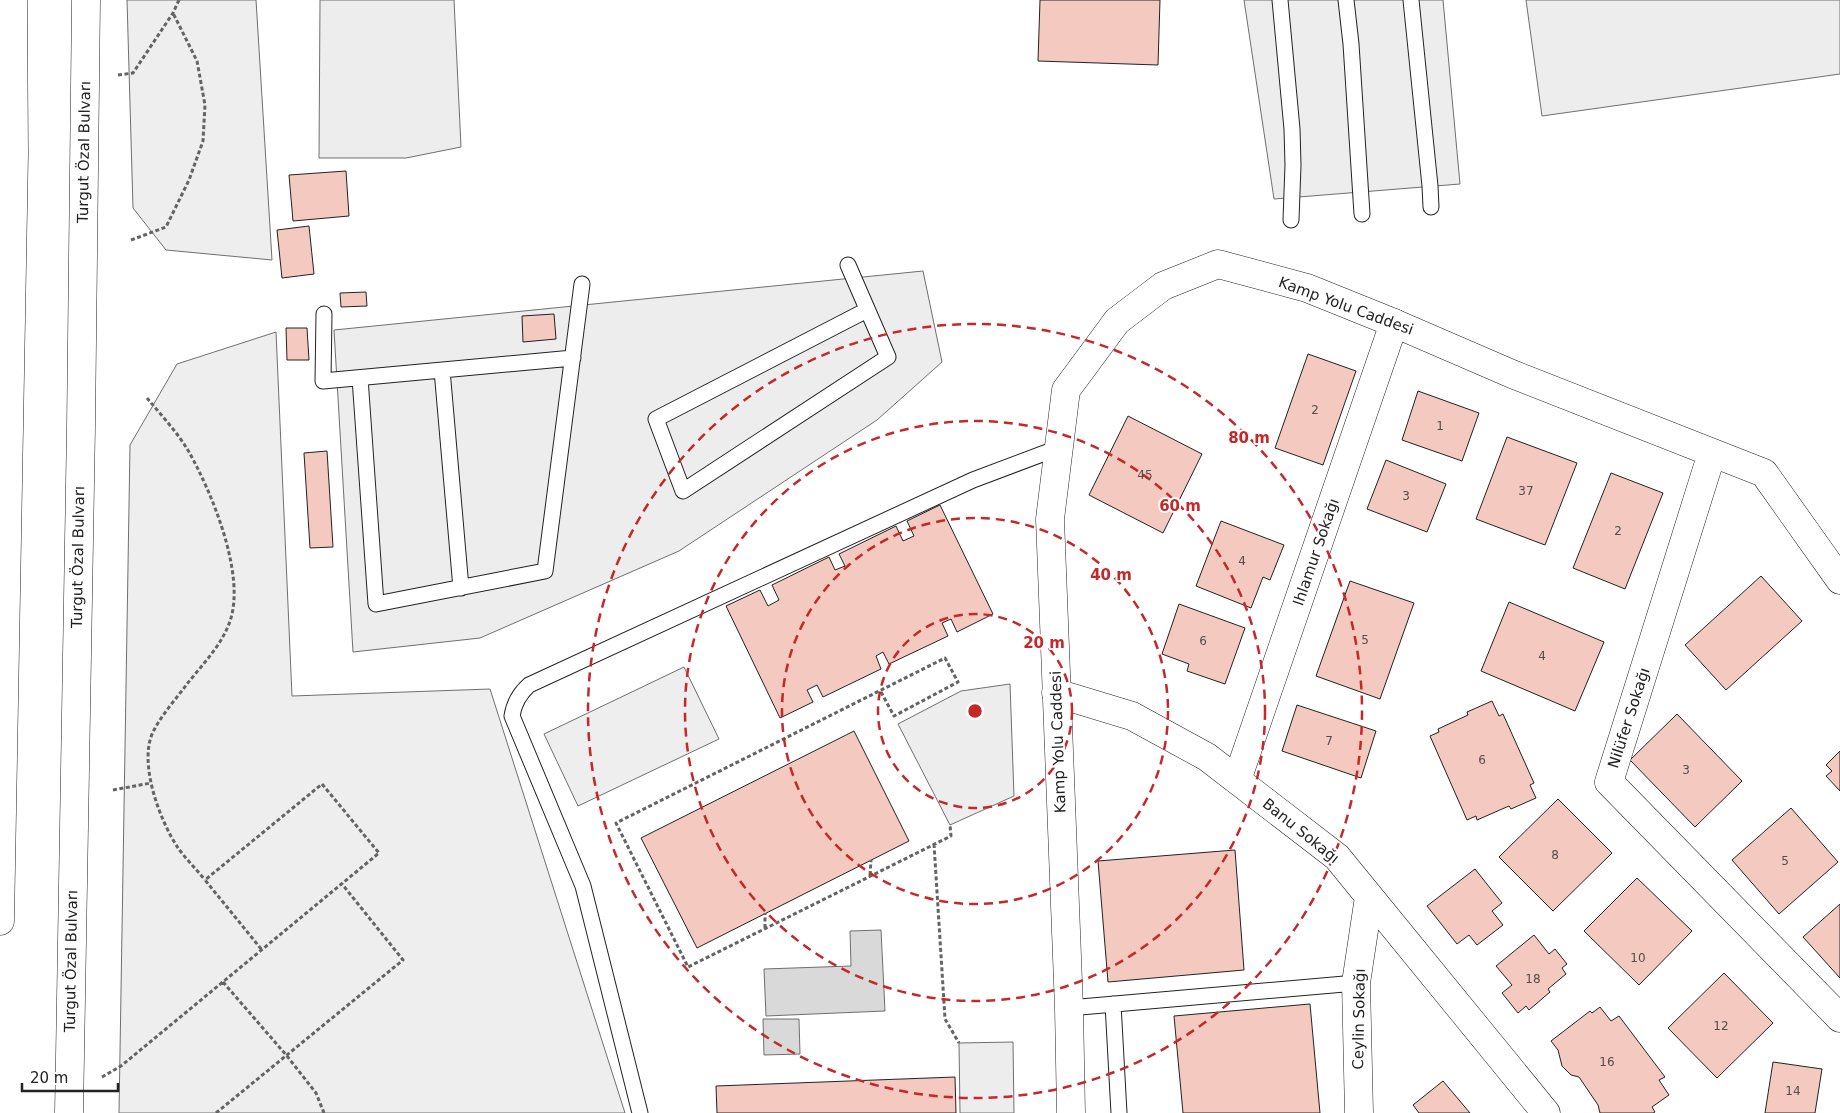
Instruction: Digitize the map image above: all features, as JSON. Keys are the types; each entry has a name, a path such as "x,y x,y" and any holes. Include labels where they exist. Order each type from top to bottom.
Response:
{"main road":[{"path":"0,920 7,148 13,0"},
{"name":"Turgut Özal Bulvarı","path":"69,1113 81,427 86,0"},
{"name":"Kamp Yolu Caddesi","path":"1070,1113 1069,1008 1050,519 1066,390 1117,322 1163,286 1218,264 1306,288 1394,323 1512,374 1764,473 1840,580"},
{"name":"Ihlamur Sokağı","path":"1237,780 1394,323"},
{"name":"Nilüfer Sokağı","path":"1712,453 1609,782 1840,1018"},
{"name":"Banu Sokağı","path":"1056,693 1132,716 1206,757 1337,857 1546,1113"},
{"name":"Ceylin Sokağı","path":"1359,1113 1356,983 1369,897"}],"lane":[{"path":"1280,0 1292,129 1291,220"},
{"path":"1346,0 1351,44 1362,214"},
{"path":"1411,0 1431,207"},
{"path":"848,265 888,357 683,491 656,419 867,310"},
{"path":"360,378 376,604 545,571 582,284"},
{"path":"324,314 323,381 573,358"},
{"path":"442,370 461,588"},
{"path":"640,1113 583,886 512,716 516,700 529,685 973,480 1058,448"},
{"path":"1069,1008 1356,983"},
{"path":"1113,1004 1119,1113"}],"path":[{"path":"118,75 133,73 173,13 179,0"},
{"path":"132,240 166,227 189,180 203,141 205,105 197,61 173,13"},
{"path":"147,398 188,450 207,488 232,564 235,596 230,622 217,645 153,731 148,756 151,783 162,819 179,849 262,950"},
{"path":"881,692 894,716 958,682 945,658 881,692 616,823 688,967 951,836 950,825"},
{"path":"113,790 151,783"},
{"path":"102,1077 121,1066 379,853 322,784 205,880"},
{"path":"934,844 945,1019 959,1043"},
{"path":"870,876 872,860"},
{"path":"216,1113 403,960 342,884"},
{"path":"765,914 765,928"},
{"path":"223,982 287,1056 316,1094 324,1113"}],"shaded area":[{"path":"127,0 256,0 272,260 166,250 133,208"},
{"path":"320,0 454,0 461,147 406,158 319,158"},
{"path":"1244,0 1443,0 1460,184 1274,199"},
{"path":"1526,0 1840,0 1840,74 1542,116"},
{"path":"923,271 942,362 877,420 679,551 480,638 353,652 334,330"},
{"path":"276,332 292,696 490,689 625,1113 119,1113 130,445 177,364"},
{"path":"684,667 719,739 578,806 544,734"},
{"path":"1010,684 1014,796 950,825 898,724 961,691"},
{"path":"881,930 885,1011 766,1016 764,969 851,966 850,931"},
{"path":"763,1019 799,1019 800,1054 764,1055"},
{"path":"1013,1042 1014,1113 960,1113 959,1043"}],"building":[{"path":"1040,0 1160,0 1158,65 1038,61"},
{"path":"346,171 349,216 293,221 289,175"},
{"path":"309,226 314,274 282,278 277,230"},
{"path":"366,292 367,306 341,307 340,293"},
{"path":"554,314 556,339 523,342 522,316"},
{"path":"286,328 307,328 309,360 287,360"},
{"path":"1308,354 1356,371 1323,465 1275,448"},
{"path":"1418,391 1479,413 1462,461 1402,440"},
{"path":"1128,416 1202,454 1163,533 1089,495"},
{"path":"1507,437 1577,463 1545,545 1476,519"},
{"path":"327,451 333,547 310,548 304,453"},
{"path":"1386,460 1446,484 1427,532 1367,509"},
{"path":"1611,473 1663,493 1625,589 1573,568"},
{"path":"940,505 993,614 957,632 951,619 942,623 948,636 889,664 883,652 876,656 881,669 823,697 817,685 807,690 813,702 780,718 726,606 760,590 768,606 779,600 772,585 829,557 835,570 845,566 839,554 896,526 903,541 914,536 907,521"},
{"path":"1221,521 1284,545 1270,580 1263,577 1251,608 1196,586"},
{"path":"1761,576 1802,621 1726,690 1685,645"},
{"path":"1350,581 1414,603 1380,699 1316,676"},
{"path":"1509,602 1604,642 1575,711 1481,671"},
{"path":"1179,604 1245,628 1225,684 1187,671 1189,664 1162,654"},
{"path":"1492,701 1499,716 1503,714 1534,783 1530,785 1536,798 1511,809 1509,806 1477,820 1476,816 1467,820 1430,736 1439,732 1438,729 1468,715 1467,712"},
{"path":"1297,705 1376,731 1361,778 1282,751"},
{"path":"1677,714 1742,781 1695,827 1630,760"},
{"path":"854,731 909,841 697,948 641,838"},
{"path":"1840,751 1840,791 1826,776 1832,771 1826,765"},
{"path":"1558,799 1612,853 1553,911 1499,857"},
{"path":"1791,808 1838,862 1779,914 1732,860"},
{"path":"1235,850 1244,970 1108,982 1098,861"},
{"path":"1475,869 1502,903 1492,911 1503,925 1477,945 1469,935 1457,944 1427,906"},
{"path":"1637,878 1692,931 1639,985 1584,931"},
{"path":"1840,904 1840,978 1803,937"},
{"path":"1534,935 1549,954 1555,949 1567,964 1562,968 1566,974 1548,989 1550,992 1529,1010 1526,1006 1518,1013 1502,993 1512,985 1496,966"},
{"path":"1724,973 1773,1023 1717,1078 1668,1028"},
{"path":"1310,1004 1320,1113 1183,1113 1174,1016"},
{"path":"1600,1007 1611,1021 1619,1016 1665,1077 1659,1080 1669,1095 1652,1107 1655,1112 1600,1113 1598,1105 1579,1077 1571,1075 1562,1066 1558,1050 1551,1041 1590,1011 1592,1013"},
{"path":"1773,1062 1822,1069 1815,1113 1765,1113"},
{"path":"955,1077 956,1113 717,1113 716,1086"},
{"path":"1443,1081 1470,1113 1419,1113 1413,1105"}]}
